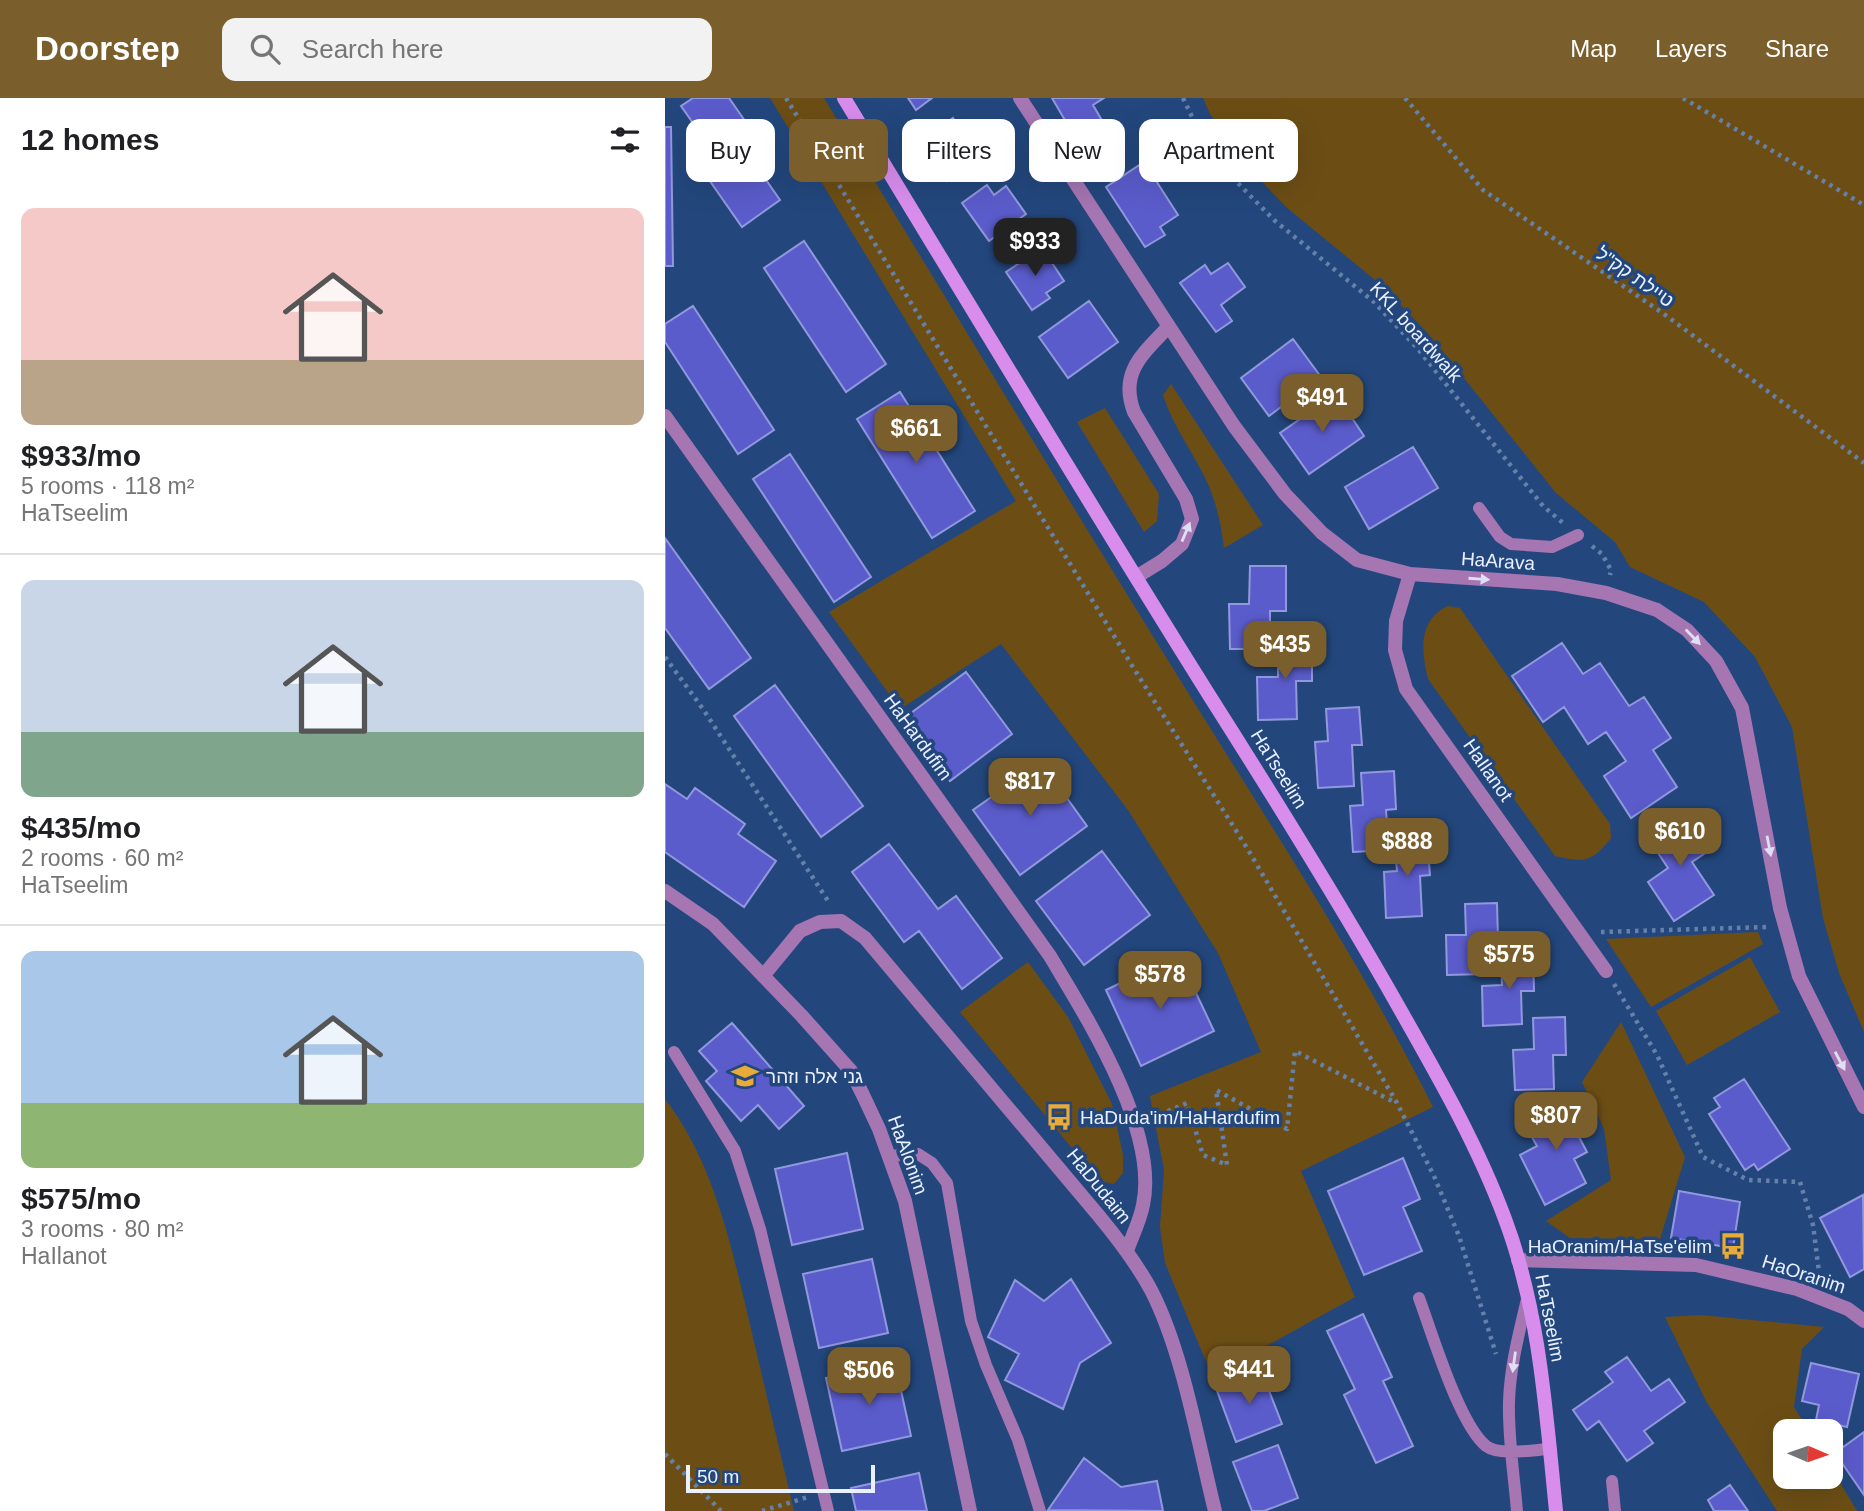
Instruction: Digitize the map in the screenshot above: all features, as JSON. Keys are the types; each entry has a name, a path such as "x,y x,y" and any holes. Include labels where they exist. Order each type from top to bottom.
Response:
{"street":[{"name":"HaTseelim","path":"844,98 1136,577 1289,821 1441,1079 1479,1156 1505,1219 1528,1296 1543,1388 1556,1511"},
{"name":"HaArava","path":"1020,98 1234,426 1285,494 1322,533 1357,560 1411,574 1557,584 1606,593 1657,610 1687,630 1716,661 1741,708 1785,926 1799,976 1864,1107"},
{"path":"1136,577 1162,561 1182,544 1192,519 1187,499 1134,412 1128,396 1130,377 1143,355 1168,327"},
{"name":"HaHardufim","path":"665,416 1051,956 1101,1040 1136,1126 1145,1165 1143,1205 1127,1251"},
{"name":"HaIlanot","path":"1411,574 1396,621 1395,650 1406,689 1606,971"},
{"name":"HaAlonim","path":"665,891 713,925 801,1014 851,1071 879,1129 905,1201 970,1511"},
{"path":"763,976 800,931 820,922 841,922"},
{"name":"HaDudaim","path":"841,922 865,938 1127,1251 1151,1290 1170,1334 1215,1511"},
{"name":"HaOranim","path":"1518,1260 1696,1265 1797,1289 1848,1309 1864,1321"}],"lane":[{"path":"1479,508 1500,537 1511,544 1552,547 1578,535"},
{"path":"674,1052 735,1151 760,1229 828,1511"},
{"path":"889,1156 918,1154 932,1163 947,1183 971,1321 986,1365 1019,1440 1040,1511"},
{"path":"1517,1511 1509,1398 1514,1357 1528,1296"},
{"path":"1419,1298 1455,1397 1476,1434 1487,1447 1511,1452 1549,1449"},
{"path":"1612,1480 1615,1511"}],"path":[{"path":"786,98 1247,848 1397,1103 1434,1177 1459,1236 1498,1361"},
{"name":"KKL boardwalk","path":"1183,98 1195,122 1231,176 1274,220 1374,302 1418,349 1543,506 1602,554 1611,570 1606,593"},
{"name":"טיילת קק\"ל","path":"1405,98 1483,190 1664,314 1864,463"},
{"path":"1683,98 1864,205"},
{"path":"665,657 703,709 841,922"},
{"path":"1579,933 1785,926"},
{"path":"1606,971 1657,1055 1703,1157 1748,1180 1800,1182 1813,1225 1819,1261"},
{"path":"1136,1126 1187,1102 1203,1155 1227,1165 1216,1090 1287,1129 1295,1051 1397,1103"},
{"path":"665,1454 722,1511"},
{"path":"762,1511 824,1492"}],"shaded area":[{"path":"770,98 824,98 837,119 789,119 789,129"},
{"path":"1203,98 1864,98 1864,1032 1839,973 1823,918 1792,727 1755,657 1704,602 1630,567 1615,542 1556,493 1431,337 1386,289 1286,207 1262,182 1298,182 1298,119 1214,119"},
{"path":"821,182 875,182 1303,877 1371,991 1433,1107 1301,1171 1355,1297 1212,1376 1165,1263 1160,1227 1164,1170 1150,1096 1261,1052 1218,953 1128,810 1001,644 900,709 829,612 1016,501"},
{"path":"1171,384 1263,525 1224,548 1211,492 1172,418 1163,395"},
{"path":"1105,408 1159,494 1157,521 1144,532 1077,422"},
{"path":"1448,606 1460,608 1610,824 1611,838 1593,856 1574,860 1555,856 1428,679 1424,637 1431,619"},
{"path":"1758,932 1763,944 1651,1007 1606,939"},
{"path":"1750,957 1780,1012 1687,1065 1656,1011"},
{"path":"1028,962 1068,1017 1112,1104 1123,1155 1123,1173 1114,1184 1099,1181 960,1012"},
{"path":"1621,1022 1685,1157 1660,1239 1570,1238 1546,1221 1611,1180 1604,1129 1582,1082"},
{"path":"665,1099 697,1152 721,1211 794,1511 665,1511"},
{"path":"1701,1315 1824,1327 1802,1349 1794,1407 1802,1419 1773,1419 1773,1489 1843,1487 1857,1511 1777,1511 1706,1401 1665,1317"}],"building":[{"path":"693,98 729,98 744,119 690,119 681,106"},
{"path":"908,98 932,98 916,110"},
{"path":"1052,98 1104,98 1093,105 1101,119 1064,119"},
{"path":"665,127 671,127 673,266 665,266"},
{"path":"1139,165 1139,182 1157,182 1178,215 1160,227 1165,235 1145,247 1106,187 1114,182 1125,182 1125,174"},
{"path":"711,182 768,182 780,200 742,227"},
{"path":"987,185 994,195 1006,186 1026,214 989,241 962,203"},
{"path":"804,241 886,364 846,392 764,268"},
{"path":"1042,248 1064,281 1046,293 1050,298 1032,310 1006,272"},
{"path":"1228,263 1245,287 1221,305 1232,321 1216,332 1180,283 1205,265 1211,274"},
{"path":"1089,301 1118,342 1068,378 1039,337"},
{"path":"693,306 774,430 738,454 665,342 665,324"},
{"path":"1293,339 1321,377 1269,416 1241,378"},
{"path":"900,392 975,511 932,538 857,419"},
{"path":"1336,394 1364,436 1309,474 1280,433"},
{"path":"1413,447 1438,488 1369,529 1345,487"},
{"path":"790,454 871,577 834,602 753,479"},
{"path":"665,538 751,658 709,689 665,628"},
{"path":"1250,566 1286,566 1286,611 1270,611 1270,649 1230,649 1229,604 1249,604"},
{"path":"1278,639 1312,639 1312,681 1296,681 1297,719 1258,720 1257,677 1278,677"},
{"path":"1562,643 1583,674 1600,663 1629,706 1644,697 1671,738 1653,750 1677,787 1631,818 1604,776 1626,761 1606,732 1588,744 1564,707 1543,722 1512,676"},
{"path":"966,672 1012,734 950,781 903,719"},
{"path":"775,685 863,806 821,837 734,716"},
{"path":"1359,707 1362,745 1352,745 1354,786 1318,788 1315,742 1328,741 1326,709"},
{"path":"1041,762 1087,826 1020,875 973,810"},
{"path":"1394,771 1396,809 1386,810 1389,850 1353,852 1350,806 1363,805 1361,773"},
{"path":"665,784 687,799 695,788 745,824 738,834 776,861 744,907 665,852"},
{"path":"1685,813 1710,850 1692,862 1714,895 1674,921 1648,882 1668,868 1648,838"},
{"path":"1427,837 1430,875 1420,876 1422,916 1386,918 1384,872 1397,871 1394,839"},
{"path":"889,844 938,909 956,896 1002,958 962,989 919,931 904,942 852,872"},
{"path":"1102,851 1150,915 1084,965 1036,901"},
{"path":"1497,903 1498,940 1485,940 1486,974 1447,975 1446,935 1466,935 1465,904"},
{"path":"1533,953 1534,991 1521,991 1522,1024 1483,1026 1482,986 1502,985 1501,954"},
{"path":"1178,955 1214,1031 1141,1066 1106,990"},
{"path":"1565,1017 1566,1055 1553,1055 1554,1089 1515,1090 1513,1050 1534,1049 1533,1018"},
{"name":"גני אלה וזהר","path":"732,1023 804,1106 779,1129 758,1105 741,1121 706,1081 717,1071 699,1051"},
{"path":"1744,1079 1790,1149 1758,1170 1754,1164 1745,1170 1709,1114 1720,1107 1714,1098"},
{"path":"1563,1103 1567,1109 1575,1105 1588,1129 1578,1135 1587,1152 1574,1159 1586,1183 1545,1205 1520,1155 1537,1146 1524,1123"},
{"path":"847,1153 863,1229 792,1245 775,1169"},
{"path":"1403,1158 1420,1199 1403,1207 1422,1251 1364,1275 1328,1191"},
{"path":"1679,1191 1740,1202 1733,1248 1671,1238"},
{"path":"1863,1195 1864,1269 1850,1277 1820,1218"},
{"path":"872,1259 888,1333 819,1348 803,1274"},
{"path":"1071,1279 1111,1343 1080,1363 1063,1409 1005,1380 1019,1354 988,1337 1015,1280 1044,1301"},
{"path":"1363,1314 1392,1377 1383,1381 1413,1446 1376,1463 1344,1395 1355,1389 1327,1331"},
{"path":"1627,1357 1651,1391 1669,1379 1685,1402 1644,1431 1653,1443 1627,1461 1599,1421 1587,1430 1573,1410 1613,1382 1605,1372"},
{"path":"895,1363 911,1436 842,1451 826,1378"},
{"path":"1811,1363 1859,1374 1847,1427 1843,1426 1843,1419 1816,1419 1819,1405 1802,1401"},
{"path":"1261,1370 1282,1424 1236,1442 1216,1388"},
{"path":"1864,1432 1864,1495 1843,1465 1843,1447"},
{"path":"1278,1445 1298,1498 1264,1511 1252,1511 1233,1462"},
{"path":"1084,1458 1121,1487 1157,1481 1163,1511 1048,1510"},
{"path":"919,1473 927,1511 856,1511 851,1488"},
{"path":"1730,1485 1748,1511 1714,1511 1708,1500"}],"place":[{"name":"גני אלה וזהר","path":"745,1076"},
{"name":"HaDuda'im/HaHardufim","path":"1059,1117"},
{"name":"HaOranim/HaTse'elim","path":"1733,1246"}]}
